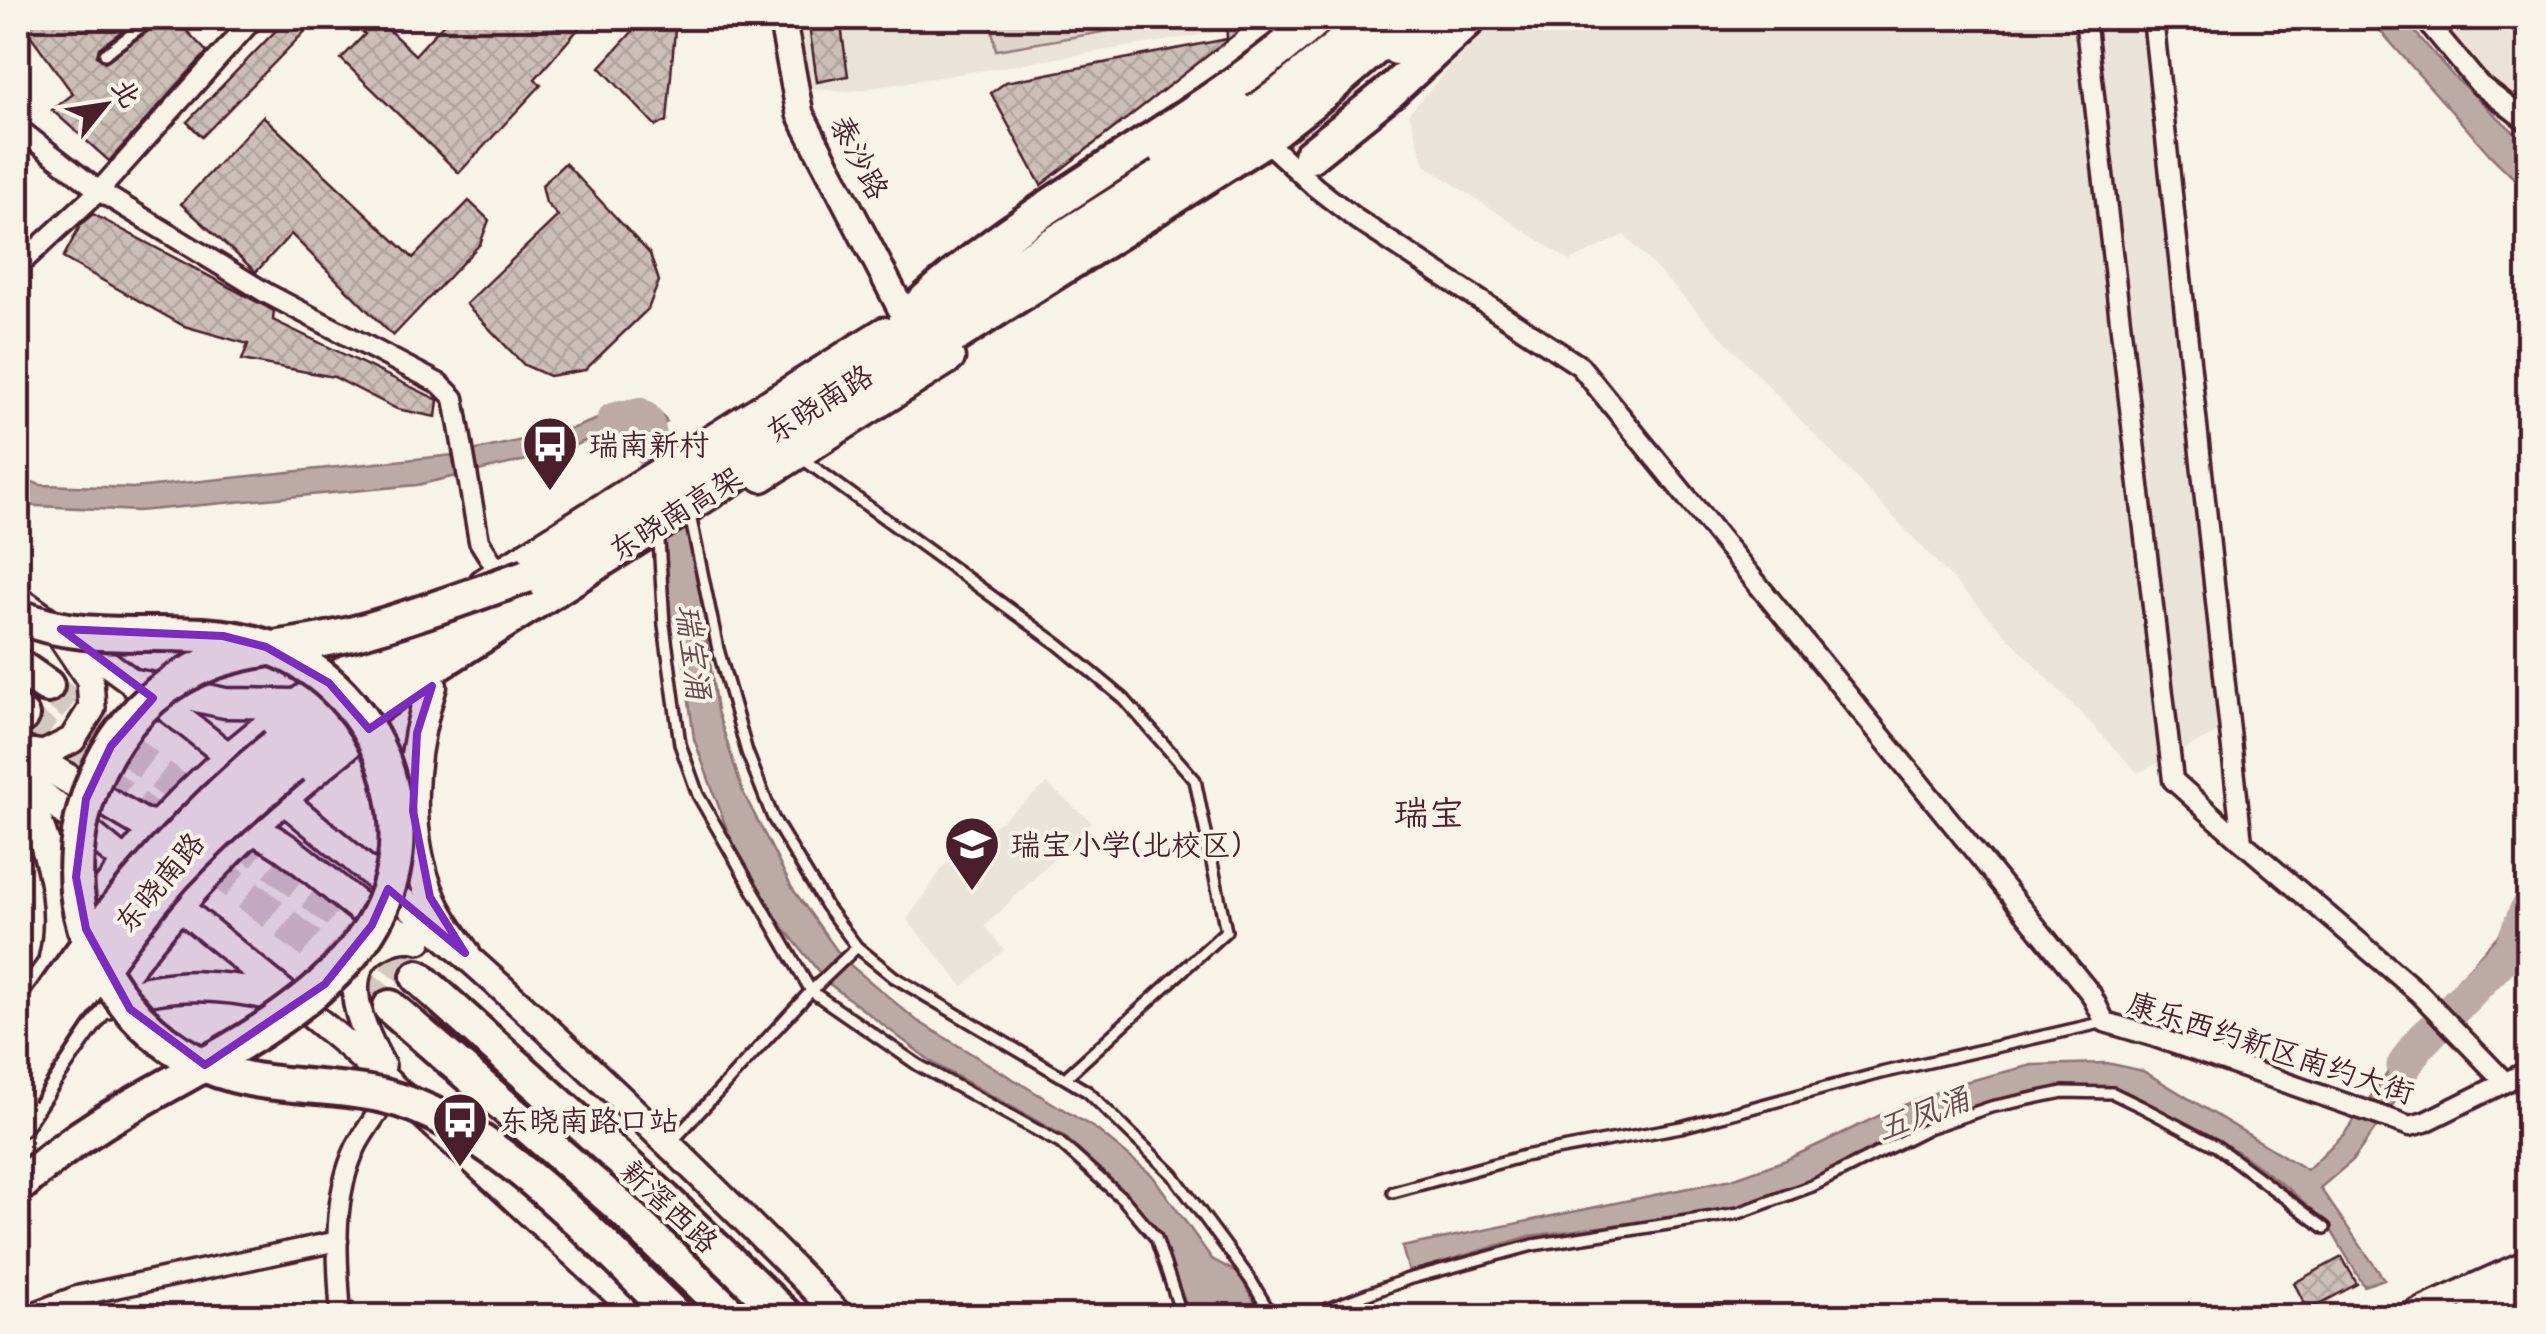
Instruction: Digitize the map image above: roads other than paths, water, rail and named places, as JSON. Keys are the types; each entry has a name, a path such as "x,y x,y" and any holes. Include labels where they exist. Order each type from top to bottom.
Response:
{"highway":[{"path":"906,318 949,276 1243,79 1318,18"},
{"name":"东晓南高架","path":"18,1045 125,894 169,842 220,793 344,693 513,575 1213,143 1290,87 1372,18"},
{"name":"东晓南高架","path":"18,1092 82,996 157,896 234,817 308,754 411,680 1224,166 1288,122 1410,18"},
{"path":"1310,156 1391,91 1470,18"},
{"path":"513,575 364,631 217,661 194,670 162,692 131,719 111,746 86,799 76,854 78,899 86,929 112,986 150,1030 168,1044 192,1059 244,1079 384,1096 442,1117 502,1156 676,1316"},
{"path":"18,1187 81,1137 282,1018 325,984 358,945 382,902 391,874 397,824 388,773 365,723 329,683 290,656 223,636 103,634 54,628 31,617"},
{"path":"18,666 46,686"},
{"name":"新滘西路","path":"418,977 652,1188 786,1316"},
{"name":"新滘西路","path":"390,1006 618,1205 733,1316"}],"main road":[{"name":"泰沙路","path":"782,18 800,114 906,318"},
{"name":"东晓南路","path":"18,1012 158,826 229,757 296,704 358,661 513,575 1246,102 1348,18"},
{"name":"东晓南路","path":"18,1122 178,907 250,829 350,742 1273,148 1432,18"},
{"path":"18,598 31,617 78,657 90,680 92,708 72,740 18,764"},
{"path":"31,617 134,684 229,757 464,954 668,1146 840,1316"},
{"path":"134,684 225,703 296,704"},
{"path":"432,686 417,733 413,811 430,898 464,954"},
{"path":"18,764 158,826 199,828 281,800"},
{"path":"18,764 178,907 395,1088 641,1316"},
{"path":"18,764 52,872 59,921 52,964 66,962 88,977 98,992 100,1007 136,993 194,986 236,987 294,1001"},
{"path":"127,863 193,835 232,825 250,829 277,843 361,912 410,937 464,954"},
{"path":"395,1088 360,1020 356,984 361,968 374,950 410,937"},
{"path":"2411,1316 2527,1273"},
{"path":"2471,1316 2527,1273"}],"street":[{"path":"18,266 99,191 254,18"},
{"path":"2085,18 2173,780 2420,994 2504,1081"},
{"path":"2153,18 2242,842"},
{"path":"2424,18 2479,84 2528,122"},
{"path":"18,128 99,191 266,293 440,384 454,398 479,541 513,575"},
{"path":"1273,148 1356,219 1580,366 2091,994 2104,1022"},
{"name":"康乐西约新区南约大街","path":"2104,1022 2410,1126 2426,1122 2528,1071"},
{"path":"341,1316 341,1191 356,1148 395,1088"},
{"path":"25,1316 77,1296 338,1242"}],"lane":[{"path":"105,54 154,18"},
{"path":"798,455 1072,656 1124,699 1195,780 1226,930 1065,1078"},
{"path":"691,520 718,648 747,752 773,818 826,906 857,947 894,977 1088,1092 1173,1176 1250,1279 1272,1316"},
{"path":"659,541 664,625 680,744 698,795 811,992 918,1065 1060,1144 1123,1199 1156,1238 1182,1316"},
{"path":"668,1146 857,947"},
{"path":"1393,1192 1524,1156 1681,1127 1881,1073 2104,1022"},
{"path":"1309,1316 1408,1279 1533,1245 1739,1213 1812,1186 1928,1128 1991,1106 2064,1092 2113,1093 2142,1106 2216,1146 2324,1228"}],"water":[{"path":"2369,18 2403,18 2454,77 2528,145 2528,192 2491,156"},
{"path":"638,404 655,407 667,422 641,439 630,423 553,454 417,485 138,511 18,505 18,477 41,485 134,488 454,455 568,430"},
{"path":"695,560 717,711 743,792 792,888 843,959 916,1020 1097,1130 1152,1175 1212,1259 1238,1273 1263,1316 1190,1316 1159,1233 1128,1196 1064,1136 933,1063 827,982 768,908 732,843 694,739 672,572"},
{"path":"2528,882 2528,927 2471,999 2457,981 2508,924"},
{"name":"五凤涌","path":"2427,1018 2441,1038 2352,1161 2320,1188 2384,1279 2364,1286 2327,1223 2289,1189 2237,1151 2115,1088 2063,1088 1991,1102 1926,1123 1811,1182 1739,1209 1530,1236 1409,1272 1402,1247 1732,1179 1786,1160 1957,1084 2032,1065 2107,1063 2143,1071 2307,1170 2344,1134"}],"waterway":[{"name":"瑞宝涌","path":"614,420 639,415 646,421 684,579 688,614"},
{"path":"2404,1066 2417,1046 2511,949 2528,907"}],"tunnel":[{"path":"47,686 418,977"},
{"path":"22,716 390,1007"}],"place":[{"name":"瑞南新村","path":"550,493"},
{"name":"瑞宝小学(北校区)","path":"972,893"},
{"name":"东晓南路口站","path":"460,1169"}],"district":[{"name":"瑞宝","path":"1429,812"}]}
